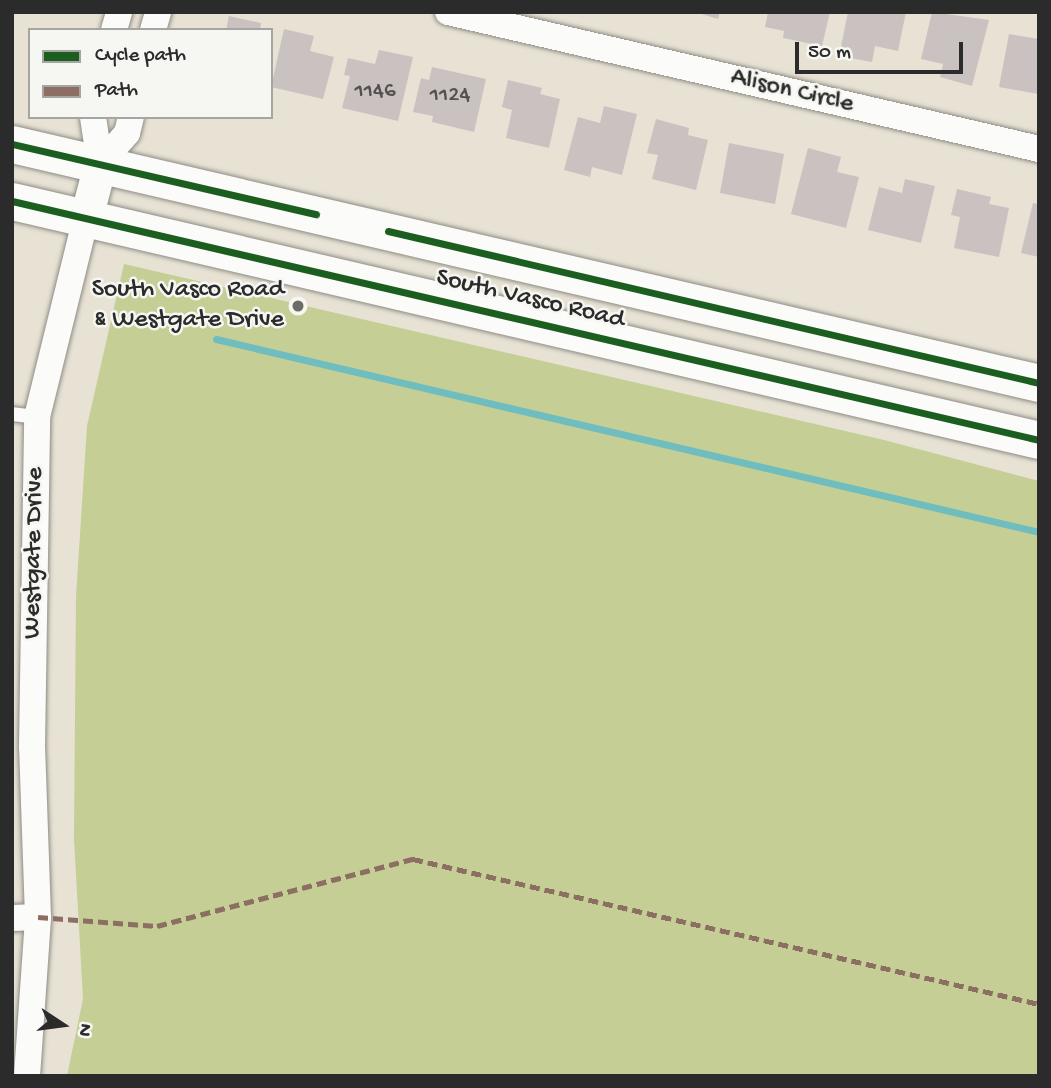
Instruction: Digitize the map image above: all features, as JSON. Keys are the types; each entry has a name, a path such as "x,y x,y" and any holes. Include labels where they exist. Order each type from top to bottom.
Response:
{"main road":[{"name":"South Vasco Road","path":"12,144 1039,383"},
{"name":"South Vasco Road","path":"12,201 1039,440"}],"street":[{"name":"Alison Circle","path":"448,12 548,23 1039,149"},
{"path":"93,119 100,164"},
{"path":"100,164 128,133 131,119"},
{"name":"Westgate Drive","path":"27,1076 25,917 32,747 25,416 100,164"}],"green space":[{"path":"124,264 884,440 1039,481 1039,1076 67,1076 83,999 74,839 76,597 87,426"}],"building":[{"path":"695,12 720,12 718,19"},
{"path":"768,12 830,12 822,46 783,38 784,31 765,27"},
{"path":"848,12 906,12 898,51 875,46 872,62 839,56"},
{"path":"932,12 989,20 972,86 940,77 943,64 921,59"},
{"path":"229,16 261,23 260,28 226,28"},
{"path":"284,29 314,36 310,51 334,57 323,99 273,87"},
{"path":"1009,34 1039,39 1038,94 999,87"},
{"path":"379,50 413,57 398,121 342,108 350,76 344,75 348,58 375,64"},
{"path":"432,67 486,79 474,132 432,122 433,116 413,112 421,78 429,80"},
{"path":"508,80 542,88 540,94 560,99 549,148 506,138 512,110 502,107"},
{"path":"604,106 637,114 622,175 592,167 590,177 564,170 578,117 600,123"},
{"path":"656,119 689,128 688,135 708,140 696,190 652,179 658,155 647,153"},
{"path":"729,143 784,154 775,204 720,193"},
{"path":"808,148 841,157 837,172 859,177 846,228 791,214"},
{"path":"905,179 935,186 921,243 868,230 879,187 902,193"},
{"path":"957,189 991,197 989,204 1009,208 999,257 954,248 960,217 951,215"},
{"path":"1033,203 1039,204 1039,257 1021,253"}],"waterway":[{"path":"216,339 1039,532"}],"marked path":[{"path":"38,917 157,926 413,859 1039,1004"}],"cycle path":[{"path":"12,144 316,214"},
{"path":"12,201 1039,440"},
{"path":"388,231 1039,383"}],"place":[{"name":"South Vasco Road & Westgate Drive","path":"298,306"}]}
